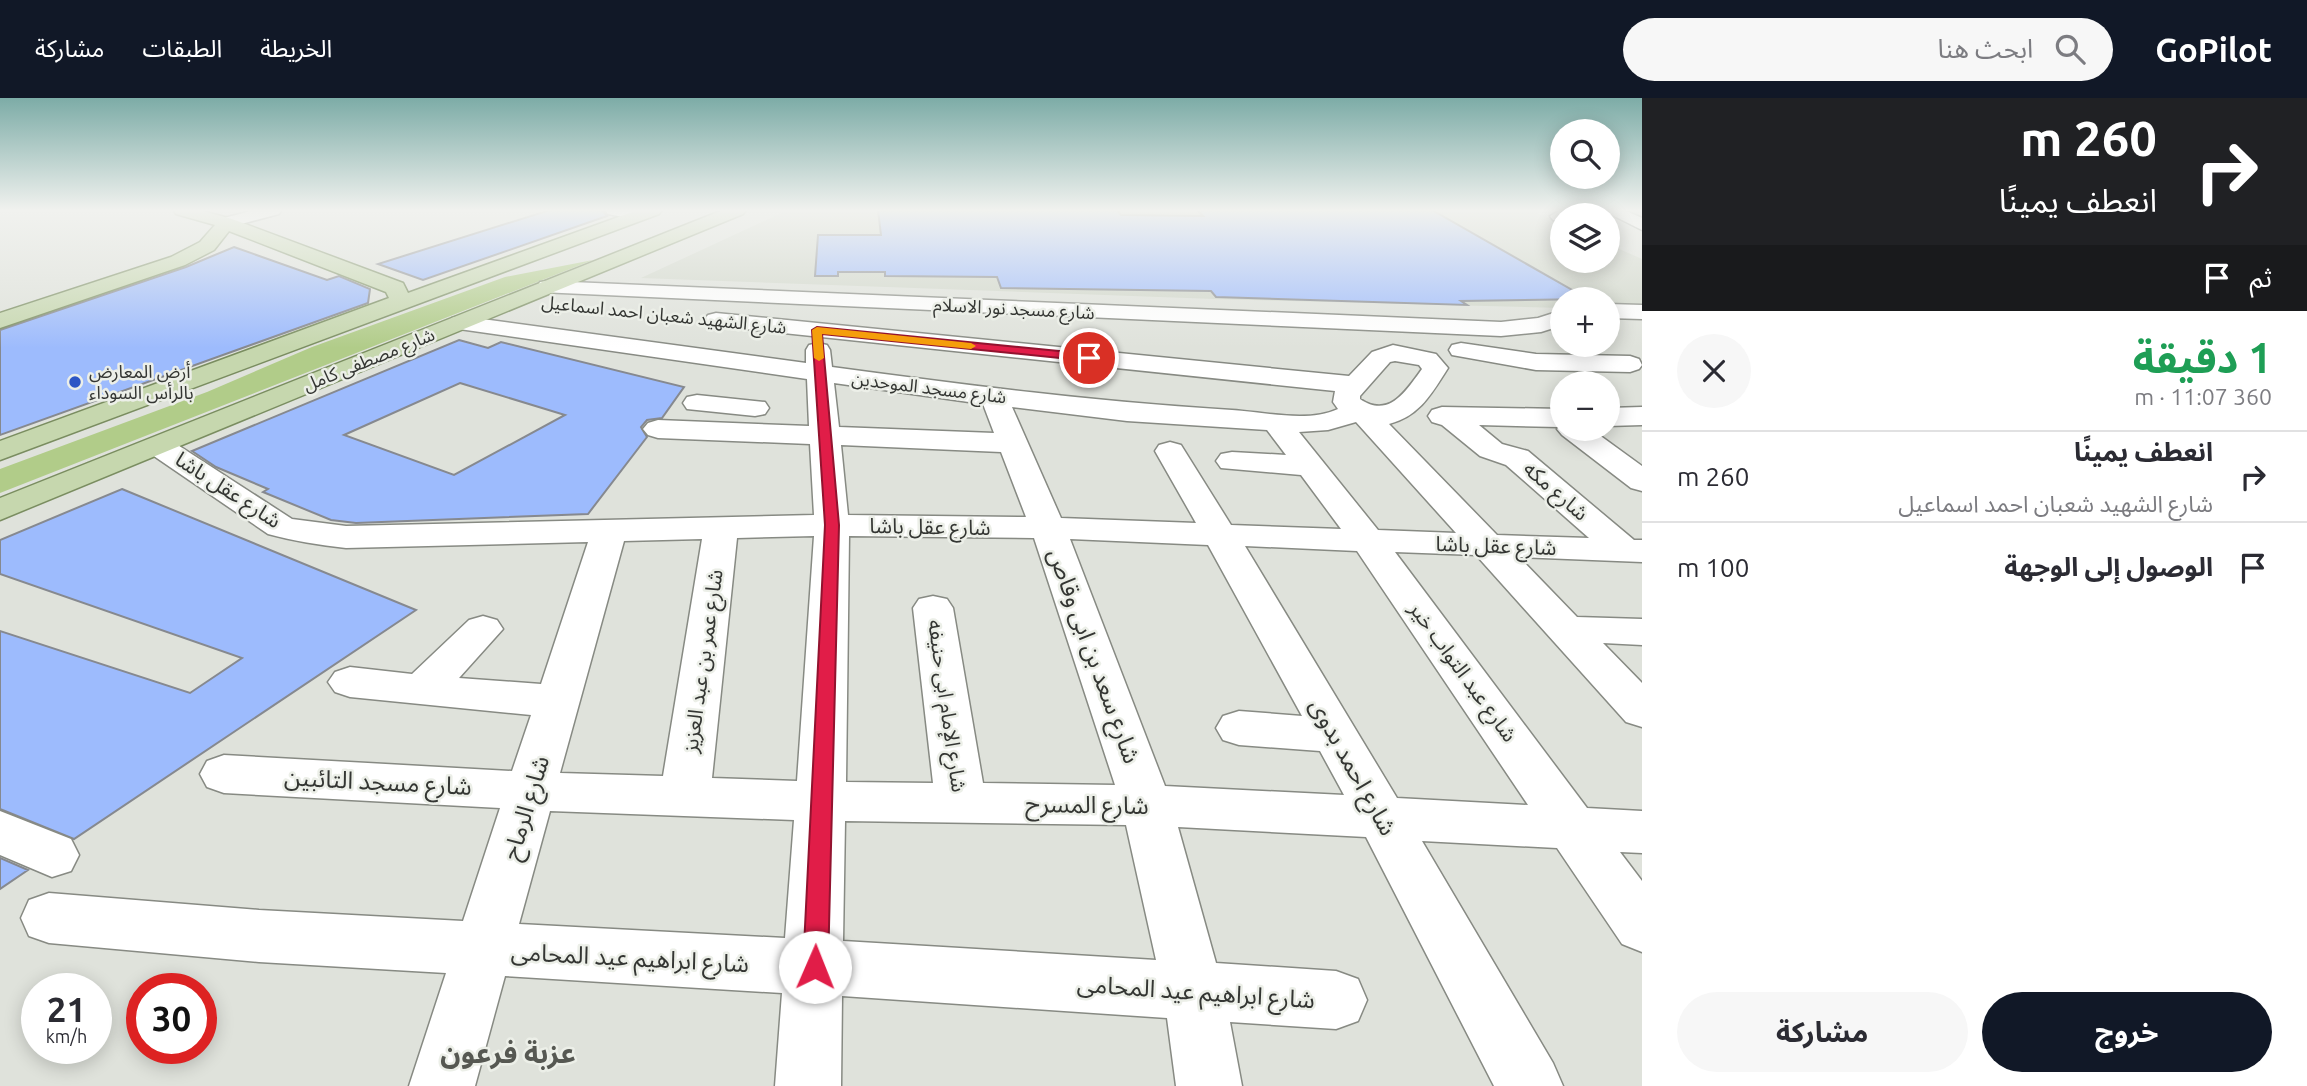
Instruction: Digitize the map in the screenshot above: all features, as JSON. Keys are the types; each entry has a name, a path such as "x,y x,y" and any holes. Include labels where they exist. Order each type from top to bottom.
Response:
{"main road":[{"path":"0,321 187,256"},
{"path":"312,256 395,288 400,298 396,306"},
{"name":"شارع مصطفى كامل","path":"0,451 528,256"},
{"name":"شارع مصطفى كامل","path":"0,510 623,256"}],"street":[{"name":"شارع مسجد نور الاسلام","path":"548,287 693,310 965,307 1501,329 1550,323"},
{"name":"شارع الشهيد شعبان احمد اسماعيل","path":"516,300 693,310 817,330 1282,377 1367,406"},
{"name":"شارع سعد بن ابى وقاص","path":"965,307 967,345 982,395 1013,443 1048,528 1147,806 1194,992 1209,1086"},
{"path":"1058,311 1061,355"},
{"path":"1620,312 1640,313"},
{"path":"1160,315 1172,366"},
{"path":"1252,319 1282,377"},
{"name":"شارع مسجد الموحدين","path":"460,323 810,403 982,395 1127,412 1277,423 1322,423 1347,417 1367,406 1449,416 1550,420"},
{"path":"1367,406 1385,355 1404,353 1427,359 1478,344 1501,329"},
{"path":"808,1086 832,525 810,403 817,330"},
{"path":"1461,350 1536,362 1630,364 1618,357"},
{"path":"1367,406 1405,409 1435,368 1427,359"},
{"path":"810,403 704,394 810,403 1013,443"},
{"path":"658,429 810,403"},
{"path":"1367,406 1487,547 1642,710"},
{"name":"شارع مكه","path":"1449,416 1491,450 1517,458 1633,551"},
{"path":"1620,417 1642,416"},
{"name":"شارع عبد التواب خير","path":"1277,423 1368,541 1575,828 1642,926"},
{"path":"1590,441 1642,481"},
{"name":"شارع عقل باشا","path":"159,446 280,527 310,534 383,537 832,525 1048,528 1633,551"},
{"name":"شارع احمد بدوى","path":"1170,451 1335,735 1530,1086"},
{"path":"1232,461 1310,466"},
{"name":"شارع عمر بن عبد العزيز","path":"685,795 721,528"},
{"name":"شارع الرماح","path":"442,1086 609,530"},
{"name":"شارع الإمام ابى حنيفه","path":"933,608 961,804"},
{"path":"422,690 483,629"},
{"path":"1565,629 1642,632"},
{"path":"350,682 558,701"},
{"path":"1239,728 1335,735"},
{"name":"شارع مسجد التائبين","path":"224,774 531,791"},
{"name":"شارع المسرح","path":"531,791 820,801 1147,806 1642,832"},
{"path":"0,832 52,855"},
{"name":"شارع ابراهيم عيد المحامى","path":"49,918 258,936 1336,1000"}],"shaded area":[{"path":"688,256 1550,256 1550,273 1620,273 1620,256 1642,259 1642,310 1620,309 1620,287 1550,287 1550,308 1214,299 641,278"}],"green space":[{"path":"593,260 0,493 0,469 207,392 312,347 505,277"}],"building":[{"name":"أرض المعارض بالرأس السوداء","path":"212,256 260,256 327,280 339,276 370,289 368,303 0,435 0,330"},
{"path":"403,256 492,256 423,280 378,264"},
{"path":"816,256 1513,256 1567,287 1550,287 1550,300 1461,301 1467,305 1216,297 1211,291 1001,288 997,277 885,276 885,272 838,272 838,276 815,276"},
{"path":"459,340 488,348 501,342 684,387 662,418 647,420 641,427 647,437 588,514 356,523 331,520 263,492 268,489 216,467 192,451","holes":["460,383 565,415 454,475 344,435"]},
{"path":"122,489 416,610 74,839 0,809 0,631 190,693 242,658 0,574 0,540"},
{"path":"0,858 28,870 0,889"}],"slow traffic":[{"path":"819,358 817,330 971,346"}],"place":[{"name":"أرض المعارض بالرأس السوداء","path":"75,382"}],"district":[{"name":"عزبة فرعون","path":"508,1053"}],"route":[{"path":"815,967 832,525 817,330 1089,358"}]}
